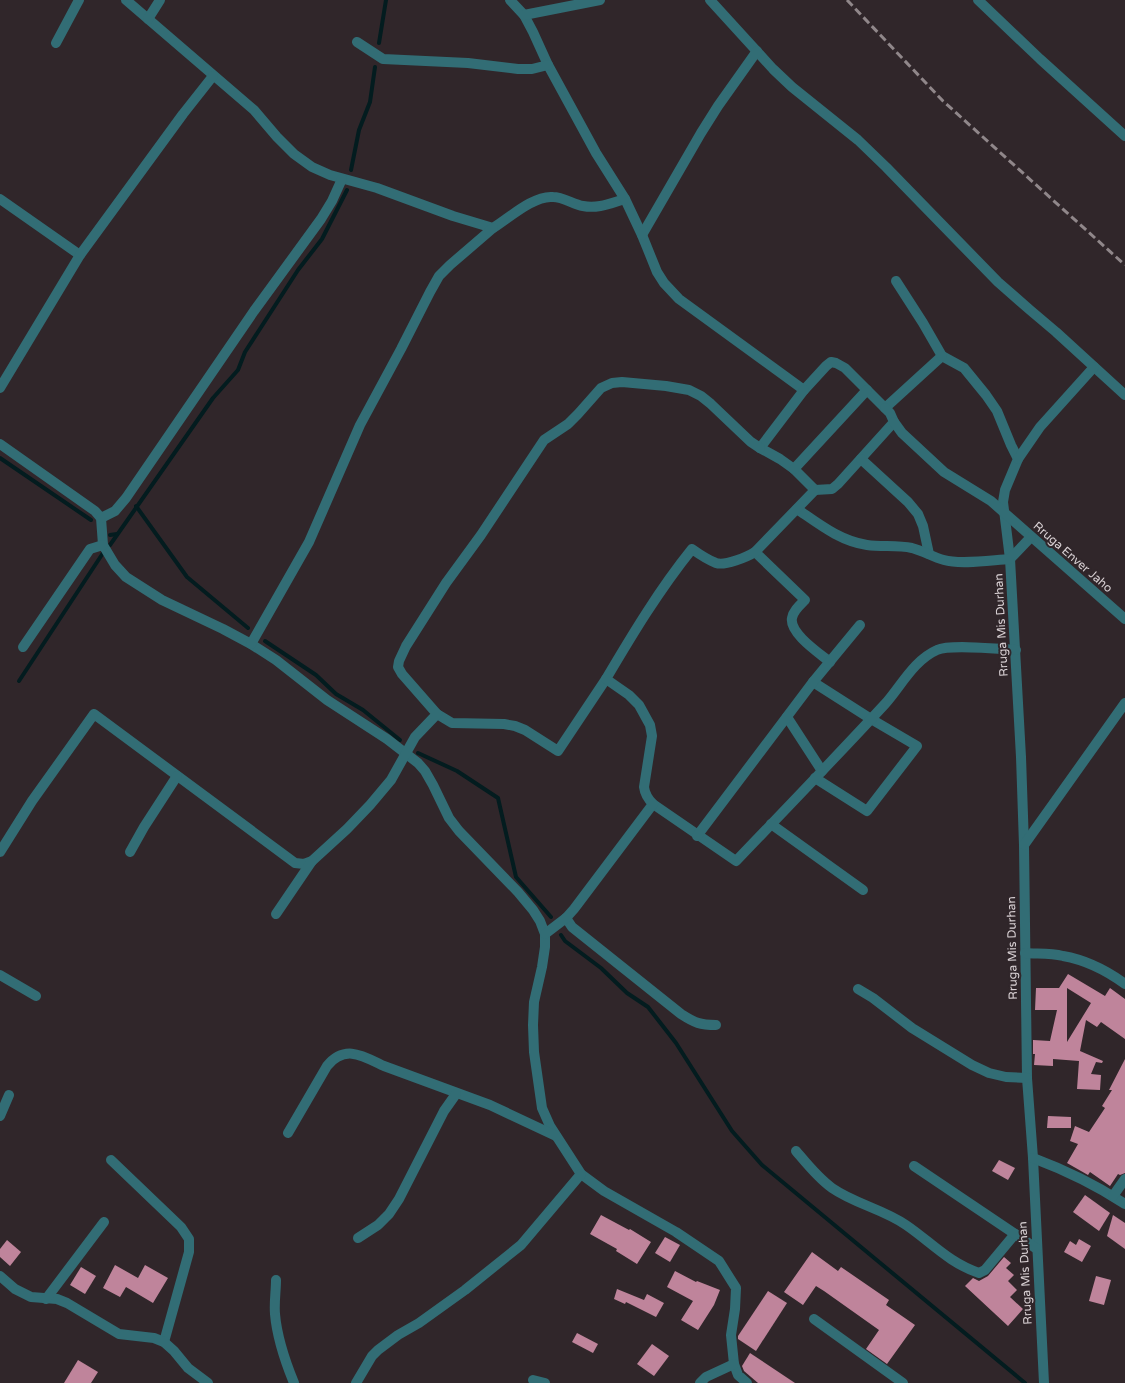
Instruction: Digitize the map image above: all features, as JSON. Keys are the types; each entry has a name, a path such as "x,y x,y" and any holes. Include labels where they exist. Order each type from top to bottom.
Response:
{"street":[{"path":"56,43 79,0"},
{"path":"126,0 254,110 294,154 312,167 330,175 377,188 453,216 493,228"},
{"path":"148,19 160,0"},
{"path":"510,0 524,15 534,32 548,65 596,153 625,199 642,234 657,272 664,283 679,299 804,390 760,448"},
{"path":"524,15 600,0"},
{"path":"710,0 773,69 792,87 816,104 858,140 998,282 1056,332 1125,395"},
{"path":"978,0 1040,59 1125,136"},
{"path":"357,42 383,59 468,63 518,69 532,69 548,65"},
{"path":"642,234 718,106 758,51"},
{"path":"0,388 80,255 183,114 213,76"},
{"path":"101,518 114,511 126,498 254,311 321,219 332,201 342,178"},
{"path":"252,644 309,542 360,425 430,292 440,276 450,265 493,228 540,198 553,197 595,208 625,199"},
{"path":"1,201 80,255"},
{"path":"896,281 942,356 964,368 997,410 1018,459"},
{"path":"886,408 942,356"},
{"name":"Rruga Enver Jaho","path":"804,390 831,362 841,364 886,408 902,433 944,472 990,501 1125,619"},
{"name":"Rruga Mis Durhan","path":"1044,1383 1033,1158 1027,1078 1024,845 1016,650 1010,559 1003,502 1005,490 1018,459 1040,427 1094,367"},
{"path":"816,490 794,469 760,448 743,435 701,396 689,390 666,386 622,382 612,383 601,388 568,424 544,440 481,535 446,583 402,654 398,667 402,674 437,714 452,723 504,724 515,726 525,730 558,751 606,679 651,605 680,564 692,550 717,563 724,564 755,552 816,490 832,488 838,484 894,422"},
{"path":"794,469 867,390"},
{"path":"0,444 95,511 101,518 103,545 115,565 126,577 162,600 252,644 276,660 327,700 359,720 406,754 418,763 425,771 449,818 459,831 518,892 540,922 545,934 545,947 542,966 534,1002 534,1052 542,1108 556,1136 580,1174 604,1191 676,1232 719,1261 736,1288 735,1309 731,1335 734,1364 738,1375 747,1383"},
{"path":"861,459 908,502 918,514 924,526 929,554"},
{"path":"798,509 831,532 848,540 866,545 887,547 901,546 944,560 957,562 1010,559 1031,537"},
{"path":"23,647 90,550 103,545"},
{"path":"755,552 805,600 794,613 792,626 795,632 830,662"},
{"path":"697,836 813,682 860,625"},
{"path":"606,679 629,695 639,705 650,725 652,736 644,787 648,800 697,836 736,861 871,719 926,655 939,649 957,648 1016,650"},
{"path":"787,717 818,774 867,811 917,746 813,682"},
{"path":"1024,845 1125,703"},
{"path":"0,852 32,801 94,714 295,864 304,864 312,861"},
{"path":"276,914 312,861 347,829 391,780 415,737 437,714"},
{"path":"130,852 178,776"},
{"path":"545,934 566,918 574,909 653,804"},
{"path":"771,824 863,890"},
{"path":"566,918 572,927 681,1014 694,1023 716,1025"},
{"path":"1025,953 1062,955 1084,961 1124,980"},
{"path":"0,975 36,996"},
{"path":"858,988 912,1028 972,1065 989,1073 1006,1077 1027,1078"},
{"path":"288,1134 327,1066 334,1058 343,1054 355,1054 437,1085 456,1094 490,1105 556,1136"},
{"path":"358,1238 378,1225 389,1214 399,1199 444,1111 456,1094"},
{"path":"0,1116 9,1095"},
{"path":"796,1151 812,1171 832,1188 906,1224 949,1259 968,1270 979,1274 985,1270 1015,1234"},
{"path":"1033,1158 1055,1166 1082,1179 1125,1204"},
{"path":"111,1160 181,1227 190,1239 189,1252 164,1342"},
{"path":"914,1166 1037,1249"},
{"path":"356,1383 372,1356 378,1350 465,1290 521,1245 580,1174"},
{"path":"1113,1196 1125,1179"},
{"path":"46,1299 104,1222"},
{"path":"0,1276 15,1289 31,1297 57,1299 68,1303 119,1334 154,1338 164,1342 174,1351 188,1368 208,1383"},
{"path":"276,1280 275,1313 278,1333 283,1354 294,1383"},
{"path":"814,1320 904,1383"},
{"path":"700,1383 706,1377 734,1364"},
{"path":"533,1380 545,1383"}],"building":[{"path":"1068,974 1105,996 1110,988 1125,999 1125,1039 1101,1022 1097,1027 1086,1020 1080,1051 1103,1061 1102,1063 1096,1062 1091,1074 1101,1075 1100,1090 1077,1089 1079,1061 1053,1059 1053,1066 1034,1065 1035,1054 1033,1054 1033,1040 1050,1041 1057,1010 1035,1010 1036,988 1059,988","holes":["1067,988 1091,1003 1067,1042"]},
{"path":"1125,1059 1125,1173 1120,1175 1118,1174 1110,1186 1090,1172 1088,1175 1067,1163 1078,1144 1070,1141 1075,1126 1089,1132 1105,1108 1102,1106 1112,1090 1109,1090"},
{"path":"1048,1116 1071,1117 1071,1128 1047,1128"},
{"path":"999,1160 1015,1168 1008,1180 992,1171"},
{"path":"1085,1195 1110,1213 1099,1231 1073,1212"},
{"path":"601,1215 629,1230 630,1229 651,1242 637,1264 616,1251 617,1249 590,1234"},
{"path":"1113,1215 1125,1223 1125,1249 1107,1236"},
{"path":"665,1237 680,1245 670,1262 655,1253"},
{"path":"1079,1239 1091,1246 1082,1262 1064,1252 1070,1241 1076,1245"},
{"path":"7,1240 21,1252 10,1266 0,1257 0,1249"},
{"path":"812,1252 838,1271 841,1267 889,1300 886,1305 915,1325 887,1364 866,1349 879,1330 824,1291 816,1286 803,1305 784,1292"},
{"path":"1004,1257 1011,1263 1006,1268 1014,1275 1008,1281 1017,1290 1010,1297 1023,1309 1008,1326 965,1286 973,1278 979,1281 988,1276"},
{"path":"115,1265 138,1278 145,1265 168,1278 153,1303 126,1287 120,1297 103,1288"},
{"path":"81,1267 96,1276 85,1294 70,1285"},
{"path":"675,1271 696,1282 697,1281 720,1290 714,1305 698,1330 681,1320 693,1301 667,1287"},
{"path":"1096,1276 1111,1280 1104,1305 1089,1301"},
{"path":"617,1289 644,1300 647,1294 664,1303 656,1317 626,1302 625,1304 614,1299"},
{"path":"768,1291 787,1303 756,1351 738,1339 738,1336"},
{"path":"577,1333 598,1344 593,1353 572,1342"},
{"path":"652,1344 669,1356 654,1376 637,1364"},
{"path":"750,1353 795,1383 758,1383 744,1371 742,1366"},
{"path":"78,1360 98,1372 91,1383 64,1383"}],"waterway":[{"path":"379,43 386,0"},
{"path":"351,170 359,130 370,102 375,67"},
{"path":"110,545 213,398 238,370 245,352 298,270 322,239 347,190"},
{"path":"0,458 91,520"},
{"path":"136,506 187,577 248,628"},
{"path":"110,535 117,534"},
{"path":"19,681 103,553"},
{"path":"265,641 316,675 336,694 363,710 400,740"},
{"path":"418,753 457,771 498,798 516,877 551,917"},
{"path":"561,935 565,941 601,968 627,993 648,1007 676,1043 732,1131 762,1165 1025,1383"}],"railway":[{"path":"847,0 943,101 1125,265"}]}
